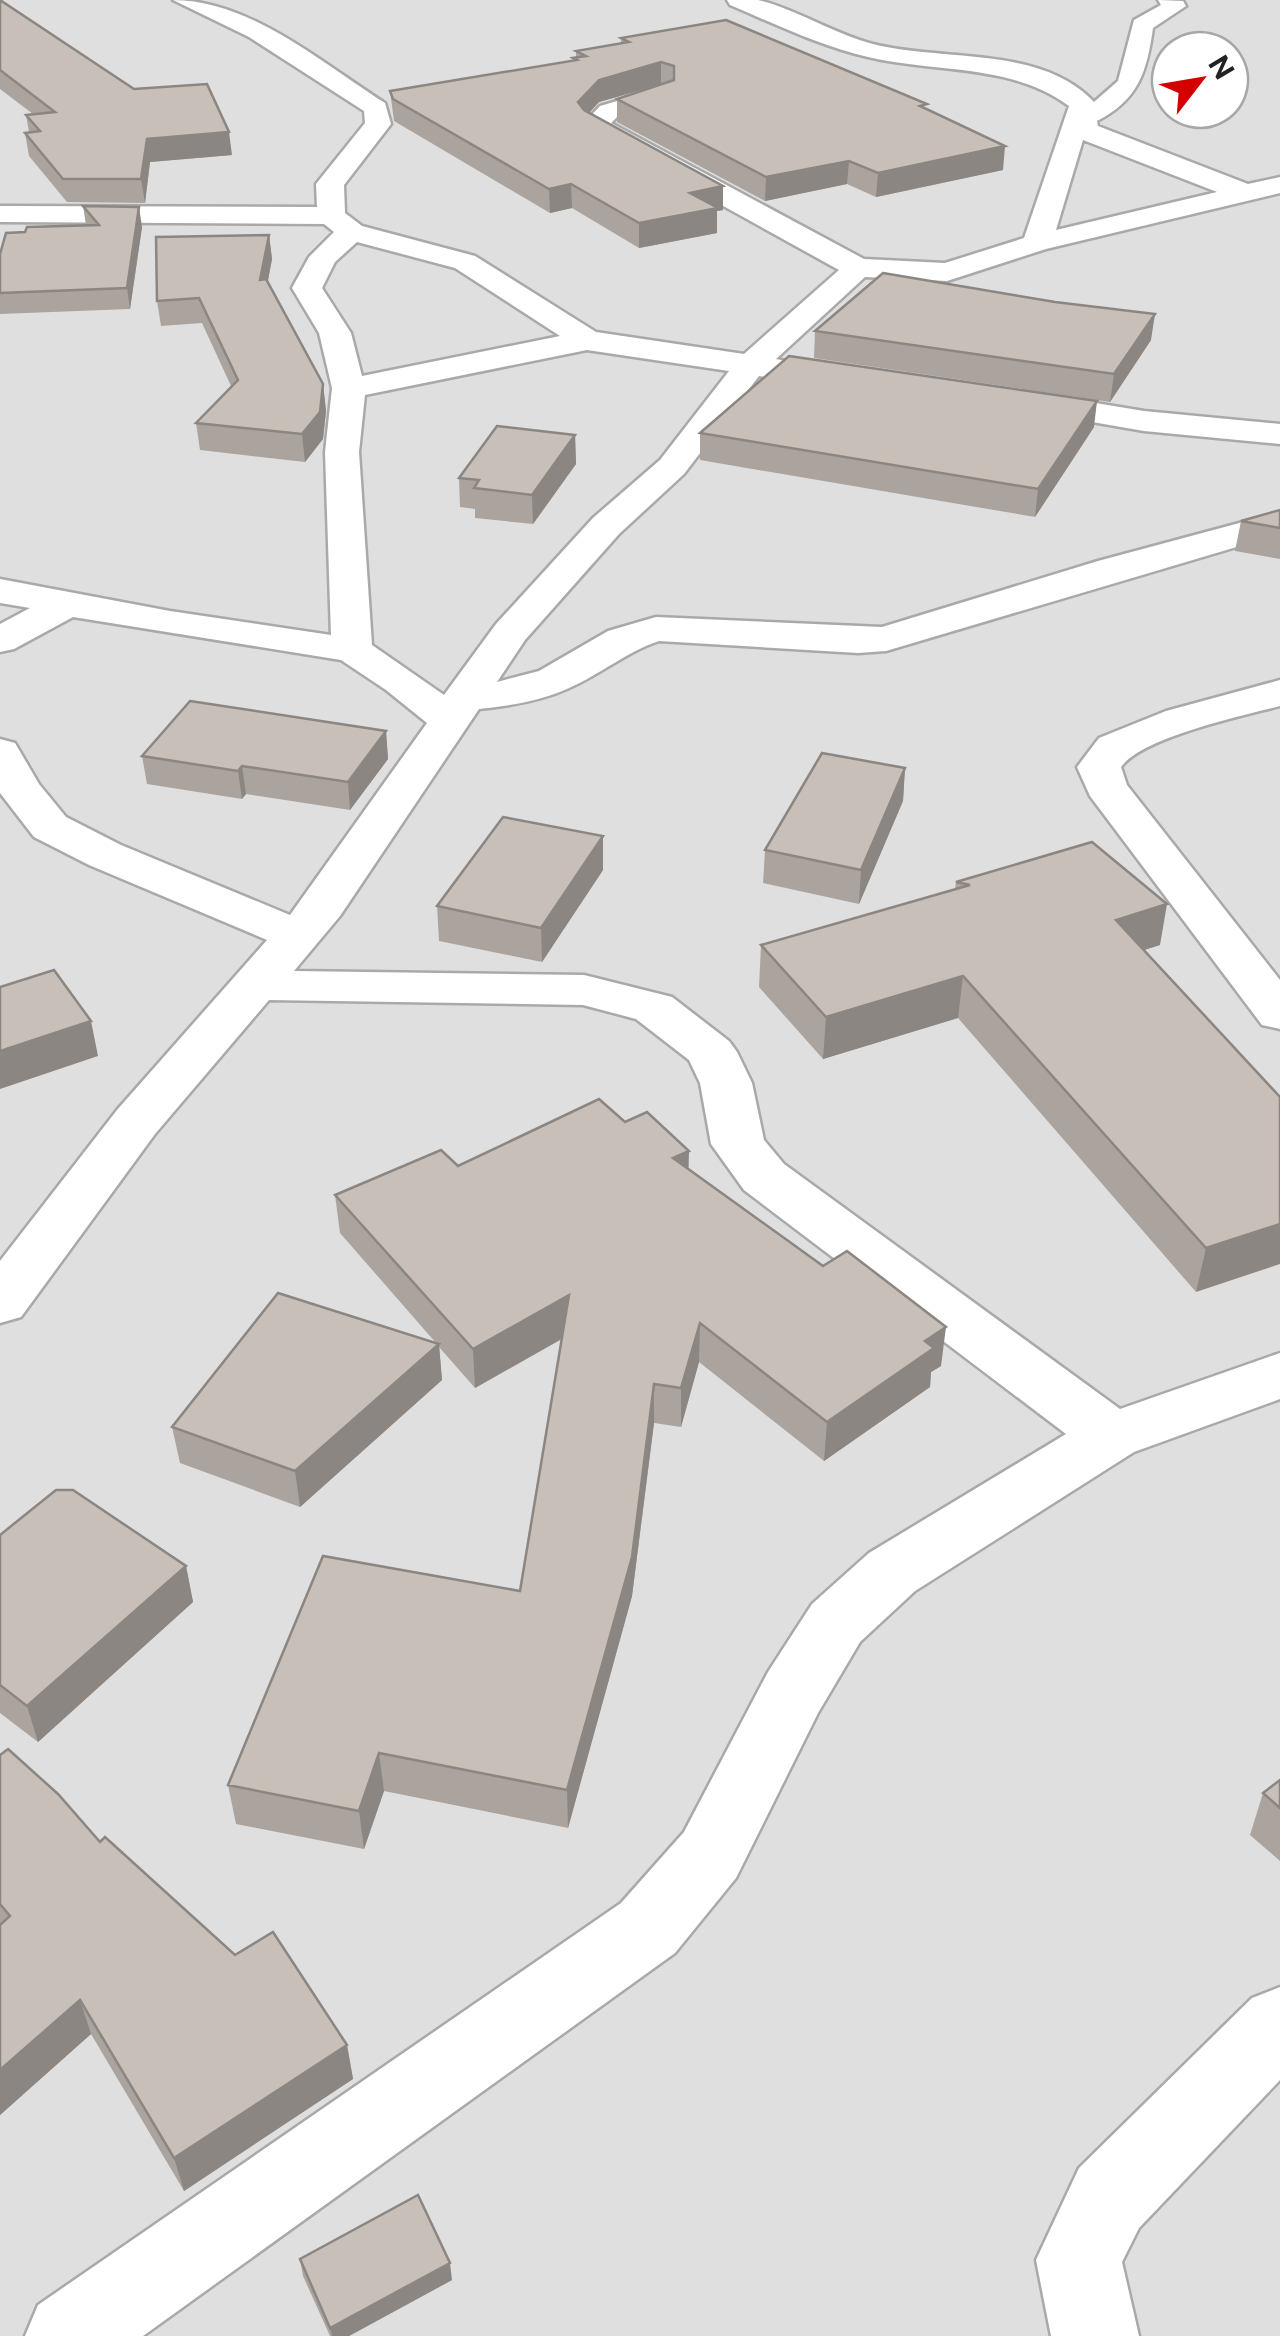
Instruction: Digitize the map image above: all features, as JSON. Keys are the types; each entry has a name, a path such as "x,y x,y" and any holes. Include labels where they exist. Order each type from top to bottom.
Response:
{"street":[{"path":"184,0 257,32 376,108 378,124 330,184 341,224 307,288 334,333 349,388 342,452 352,650"},
{"path":"738,0 871,52 947,60 1030,77 1072,94 1084,110 1085,129 1091,134 1263,189"},
{"path":"1084,110 1113,104 1126,93 1134,75 1142,25 1170,12 1175,6 1169,0"},
{"path":"662,95 609,111 595,125 858,268 947,272 1037,243 1263,189"},
{"path":"1037,243 1084,110"},
{"path":"0,214 341,224 465,262 587,340"},
{"path":"0,1302 136,1122 323,906 510,632 606,526 672,467 751,365 858,268"},
{"path":"349,388 449,371 587,340 810,373"},
{"path":"986,396 1144,421 1280,434"},
{"path":"0,591 352,650 455,708 554,680 622,640 656,629 858,641 886,638 1280,523"},
{"path":"0,640 66,604"},
{"path":"1280,693 1181,720 1114,747 1099,767 1106,787 1280,1014"},
{"path":"0,752 19,788 50,827 104,855 299,936"},
{"path":"258,985 584,990 654,1008 711,1052 726,1082 738,1144 764,1178 1112,1436"},
{"path":"70,2336 648,1928 710,1855 793,1693 836,1623 892,1572 1112,1436 1280,1376"},
{"path":"1096,2336 1080,2260 1109,2198 1280,2024"}],"shaded area":[{"path":"0,0 1280,0 1280,2336 0,2336"}],"building":[{"path":"0,0 134,89 207,84 229,132 147,139 141,179 63,179 25,133 40,131 26,115 55,112 0,70"},
{"path":"726,20 927,104 920,106 1005,146 878,173 849,161 766,177 617,99 674,80 674,66 661,62 599,80 578,102 584,110 723,186 690,193 718,208 639,223 571,184 549,189 393,99 390,91 577,60 573,58 586,56 576,51 629,42 621,38"},
{"path":"83,206 139,207 127,288 0,293 0,254 6,233 25,232 27,227 99,225"},
{"path":"269,235 260,280 266,279 323,384 320,412 302,434 196,423 238,380 199,298 157,301 156,237"},
{"path":"883,273 1055,302 1155,314 1114,374 815,331"},
{"path":"789,356 1097,401 1038,489 700,433"},
{"path":"497,426 575,435 532,495 474,488 479,480 459,478"},
{"path":"1280,510 1280,528 1241,521"},
{"path":"190,701 386,731 348,782 142,756"},
{"path":"822,753 905,768 861,870 765,850"},
{"path":"503,817 603,836 541,928 437,906"},
{"path":"1092,842 1167,904 1116,920 1280,1097 1280,1224 1206,1248 963,976 826,1017 761,945 970,885 956,882"},
{"path":"54,970 91,1021 0,1051 0,987"},
{"path":"599,1099 625,1122 647,1112 689,1151 673,1158 823,1266 847,1251 946,1327 925,1341 934,1348 827,1422 700,1323 681,1388 654,1384 632,1557 567,1790 379,1753 359,1811 228,1785 323,1556 520,1591 569,1295 473,1349 335,1195 441,1150 458,1166"},
{"path":"278,1293 439,1344 295,1471 172,1427"},
{"path":"56,1490 73,1490 186,1566 27,1706 0,1685 0,1535"},
{"path":"8,1749 58,1794 100,1842 105,1837 235,1955 273,1932 347,2045 174,2158 80,2000 0,2070 0,1925 10,1916 0,1904 0,1755"},
{"path":"1280,1780 1280,1808 1263,1793"},
{"path":"418,2195 450,2263 330,2328 300,2259"}]}
